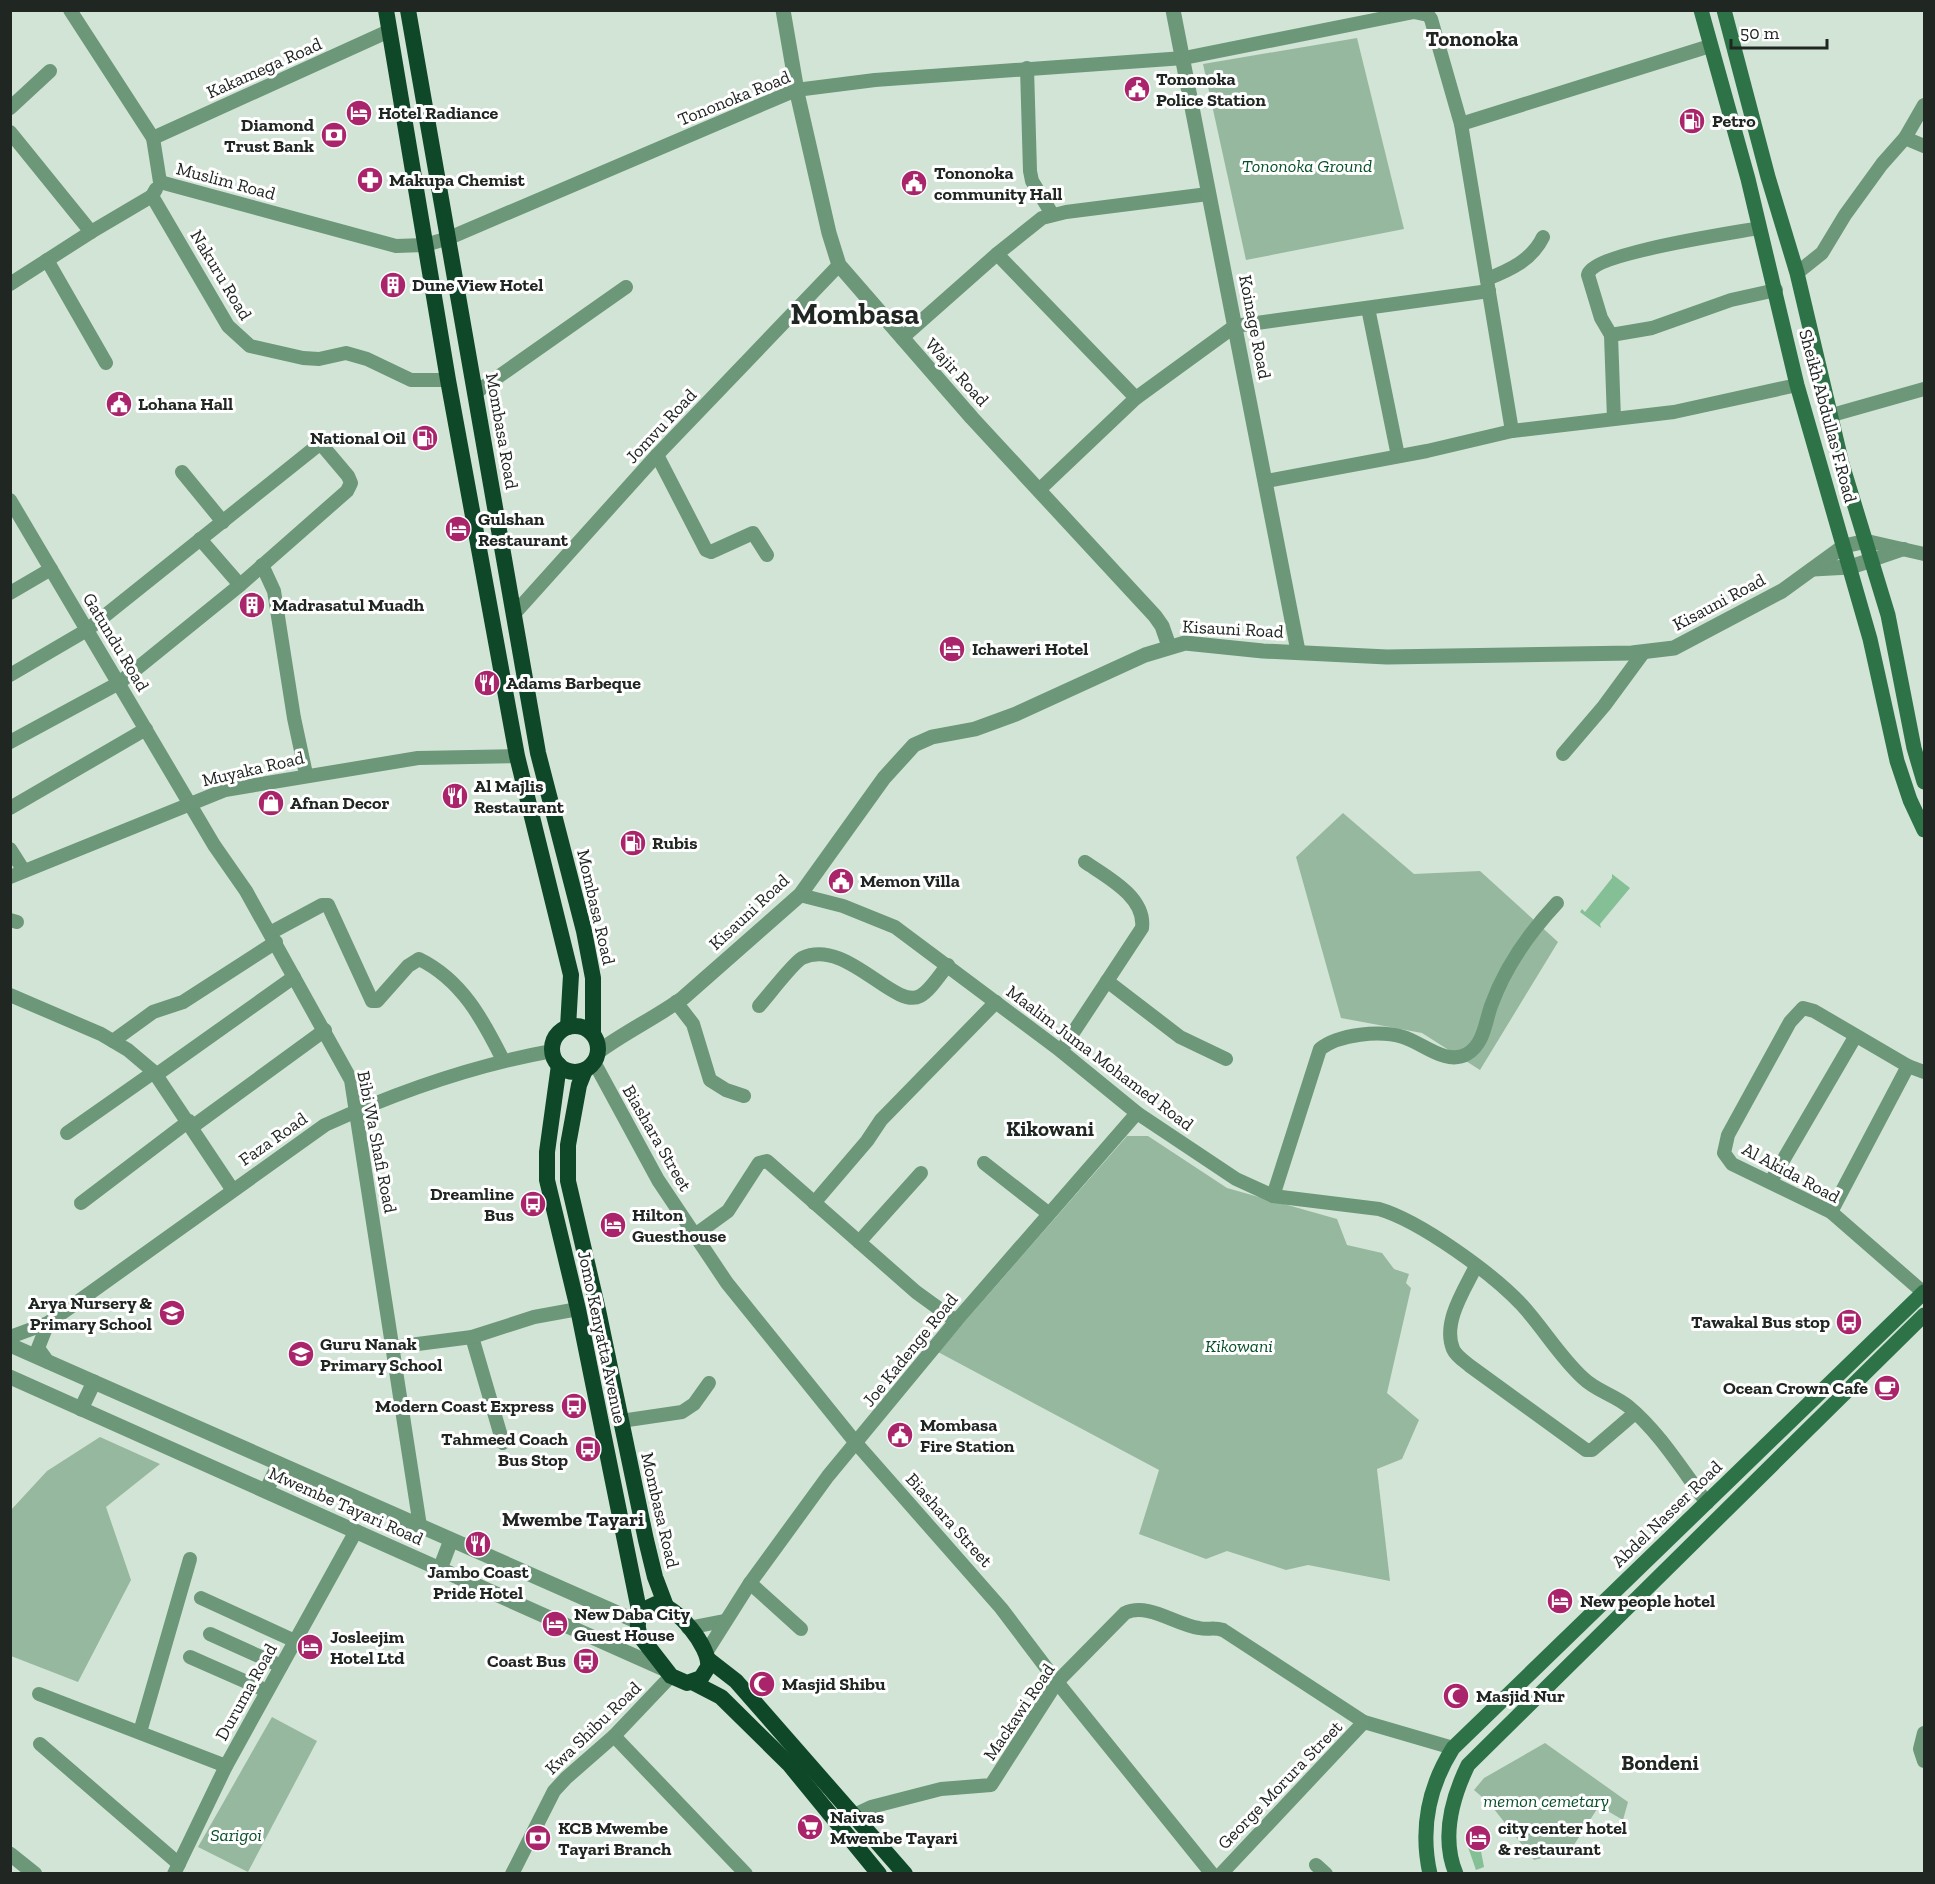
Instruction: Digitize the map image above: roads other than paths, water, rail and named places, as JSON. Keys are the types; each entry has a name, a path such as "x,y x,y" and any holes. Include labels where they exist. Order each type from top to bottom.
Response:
{"highway":[{"path":"386,10 448,380 517,756 571,975 568,1027 582,1027 593,1034 592,1061 572,1071 556,1058"},
{"name":"Mombasa Road","path":"408,10 538,753 593,978 593,1034"},
{"path":"428,264 452,260"},
{"name":"Jomo Kenyatta Avenue","path":"568,1027 556,1036 546,1167 578,1309 639,1619 640,1636 669,1673"},
{"name":"Mombasa Road","path":"592,1061 579,1085 568,1145 567,1173 655,1577 666,1606"},
{"path":"639,1619 642,1611 656,1604 676,1611 708,1656 736,1681 905,1874"},
{"path":"692,1682 705,1674 708,1656"},
{"path":"669,1673 683,1682 692,1682 721,1697 789,1764 879,1874"}],"main road":[{"name":"Sheikh Abdullas F.Road","path":"1701,10 1776,290 1797,385 1873,649 1897,761 1910,800 1924,830"},
{"name":"Sheikh Abdullas F.Road","path":"1724,10 1768,177 1797,273 1842,464 1888,615 1919,746 1924,782"},
{"name":"Abdel Nasser Road","path":"1430,1874 1426,1849 1427,1813 1435,1782 1453,1748 1924,1292"},
{"path":"1456,1874 1450,1843 1451,1815 1459,1784 1468,1765 1924,1315"},
{"path":"1757,1454 1767,1469"},
{"path":"1665,1543 1679,1557"}],"street":[{"path":"70,10 153,138 160,182"},
{"name":"Wajir Road","path":"783,10 796,90 828,233 839,265 902,338 1155,616 1162,626 1169,646"},
{"name":"Koinage Road","path":"1173,10 1298,651"},
{"name":"Tononoka Road","path":"425,244 448,238 796,90 875,80 1184,58 1414,12 1428,15 1433,25 1461,124"},
{"name":"Kakamega Road","path":"153,138 389,31"},
{"path":"1512,431 1461,124 1710,46"},
{"path":"1027,68 1030,171 1032,182 1052,214"},
{"path":"10,108 50,71"},
{"path":"1797,273 1822,253 1845,215 1882,164 1905,138 1924,105"},
{"path":"10,132 91,232"},
{"path":"1905,138 1924,146"},
{"name":"Muslim Road","path":"10,284 152,196 160,182 396,246 425,244"},
{"path":"902,338 997,254 1042,218 1052,214 1208,194"},
{"name":"Nakuru Road","path":"152,196 228,326 250,346 303,358 319,359 346,353 367,359 411,380 448,380"},
{"path":"1614,419 1611,334 1596,302 1588,275 1590,268 1634,252 1759,228"},
{"path":"1039,490 1136,398 1235,326 1368,308 1488,285 1538,249 1543,237"},
{"path":"997,254 1136,398"},
{"path":"47,260 106,363"},
{"name":"Jomvu Road","path":"514,614 657,455 839,265"},
{"path":"475,393 626,286"},
{"path":"1611,334 1652,328 1731,300 1776,290"},
{"path":"1368,308 1398,456"},
{"path":"1266,481 1512,431 1674,412 1797,385"},
{"path":"1832,415 1924,389"},
{"path":"10,675 87,630 321,444 348,476 350,487 240,585 119,683 10,741"},
{"path":"657,455 706,550 711,552 753,533 767,555"},
{"path":"182,472 223,522"},
{"name":"Gatundu Road","path":"11,503 190,803"},
{"path":"200,539 240,585"},
{"path":"1867,541 1906,548 1924,554"},
{"name":"Kisauni Road","path":"592,1061 623,1033 676,1002 800,895 884,778 914,745 932,737 988,725 1169,646 1185,643 1263,651 1387,657 1643,653 1674,648 1712,630 1782,591 1844,546 1867,541"},
{"path":"1813,568 1850,567 1906,548"},
{"path":"262,566 274,591 306,774"},
{"path":"10,593 51,569"},
{"path":"1563,754 1604,706 1643,653"},
{"path":"10,808 146,729"},
{"name":"Muyaka Road","path":"17,874 225,790 306,774 418,758 517,756"},
{"name":"Bibi Wa Shafi Road","path":"190,803 273,938 349,1073 394,1347 420,1526"},
{"path":"10,849 17,874"},
{"path":"1061,1051 1142,928 1142,912 1126,892 1085,862"},
{"name":"Maalim Juma Mohamed Road","path":"800,895 843,906 895,927 1061,1051 1137,1113 1236,1179 1273,1196 1341,1203 1392,1213 1426,1231 1476,1266 1523,1305 1583,1379 1635,1413 1654,1433 1707,1503"},
{"path":"1273,1196 1320,1050 1337,1039 1386,1035 1401,1036 1448,1058 1466,1054 1481,1038 1491,1005 1520,949 1534,927 1557,903"},
{"path":"113,1041 153,1012 183,1002 322,905 328,905 372,1001 377,1001 408,966 419,959 453,985 478,1011 503,1060"},
{"path":"759,1006 801,958 823,953 848,962 900,996 912,999 921,996 948,965"},
{"path":"67,1133 294,977"},
{"path":"1107,981 1180,1037 1226,1059"},
{"path":"10,995 113,1041 155,1073 232,1189"},
{"path":"676,1002 693,1024 710,1080 726,1090 744,1096"},
{"path":"814,1203 867,1141 881,1120 996,1002"},
{"name":"Al Akida Road","path":"1855,1037 1814,1011 1803,1008 1790,1022 1724,1147 1725,1157 1732,1164 1831,1212 1924,1292"},
{"path":"81,1203 325,1030"},
{"path":"1771,1181 1855,1037 1908,1066 1924,1072"},
{"name":"Faza Road","path":"10,1337 48,1323 232,1189 325,1125 356,1111 503,1060 556,1058"},
{"name":"Biashara Street","path":"592,1061 658,1180 727,1283 856,1443 1001,1608 1057,1682 1212,1874"},
{"path":"1831,1212 1908,1066"},
{"name":"Joe Kadenge Road","path":"708,1656 724,1621 828,1476 1048,1214 1137,1113"},
{"path":"695,1235 728,1211 763,1162 767,1161 916,1292 957,1321"},
{"path":"984,1163 1048,1214"},
{"path":"859,1242 921,1173"},
{"path":"1476,1266 1454,1311 1451,1332 1453,1350 1470,1366 1586,1450 1592,1450 1635,1413"},
{"path":"394,1347 472,1337 534,1317 578,1309"},
{"path":"48,1323 38,1348 48,1362"},
{"path":"472,1337 503,1443"},
{"name":"Mwembe Tayari Road","path":"10,1345 451,1540 639,1619"},
{"name":"Mwembe Tayari Road","path":"11,1378 669,1673"},
{"path":"81,1409 94,1382"},
{"path":"621,1421 682,1412 694,1404 709,1383"},
{"path":"266,1491 279,1464"},
{"name":"Duruma Road","path":"176,1869 226,1766 356,1532"},
{"path":"440,1569 451,1540"},
{"path":"140,1732 190,1559"},
{"path":"750,1583 801,1629"},
{"path":"201,1598 296,1641"},
{"name":"Mackawi Road","path":"854,1815 871,1807 941,1789 991,1785 1057,1682 1125,1613 1140,1610 1199,1628 1217,1628 1364,1722 1453,1748"},
{"path":"688,1628 724,1621"},
{"path":"210,1634 281,1666"},
{"path":"190,1657 267,1691"},
{"name":"Kwa Shibu Road","path":"512,1874 554,1791 614,1736 669,1673"},
{"path":"39,1694 226,1766"},
{"name":"George Morura Street","path":"1221,1874 1364,1722"},
{"path":"1924,1733 1920,1749 1924,1761"},
{"path":"614,1736 746,1874"},
{"path":"40,1744 176,1869"},
{"path":"10,1854 35,1874"}],"place":[{"name":"Tononoka Police Station","path":"1137,89"},
{"name":"Hotel Radiance","path":"359,113"},
{"name":"Petro","path":"1692,121"},
{"name":"Diamond Trust Bank","path":"334,135"},
{"name":"Makupa Chemist","path":"370,180"},
{"name":"Tononoka community Hall","path":"914,183"},
{"name":"Dune View Hotel","path":"393,285"},
{"name":"Lohana Hall","path":"119,404"},
{"name":"National Oil","path":"425,438"},
{"name":"Gulshan Restaurant","path":"458,529"},
{"name":"Madrasatul Muadh","path":"252,605"},
{"name":"Ichaweri Hotel","path":"952,649"},
{"name":"Adams Barbeque","path":"487,683"},
{"name":"Al Majlis Restaurant","path":"455,796"},
{"name":"Afnan Decor","path":"271,803"},
{"name":"Rubis","path":"633,843"},
{"name":"Memon Villa","path":"841,881"},
{"name":"Dreamline Bus","path":"533,1204"},
{"name":"Hilton Guesthouse","path":"613,1225"},
{"name":"Arya Nursery & Primary School","path":"172,1313"},
{"name":"Tawakal Bus stop","path":"1849,1322"},
{"name":"Guru Nanak Primary School","path":"301,1354"},
{"name":"Ocean Crown Cafe","path":"1887,1388"},
{"name":"Modern Coast Express","path":"574,1406"},
{"name":"Mombasa Fire Station","path":"900,1435"},
{"name":"Tahmeed Coach Bus Stop","path":"588,1449"},
{"name":"Jambo Coast Pride Hotel","path":"478,1544"},
{"name":"New people hotel","path":"1560,1601"},
{"name":"New Daba City Guest House","path":"555,1624"},
{"name":"Josleejim Hotel Ltd","path":"310,1647"},
{"name":"Coast Bus","path":"586,1661"},
{"name":"Masjid Shibu","path":"762,1684"},
{"name":"Masjid Nur","path":"1456,1696"},
{"name":"Naivas Mwembe Tayari","path":"810,1827"},
{"name":"KCB Mwembe Tayari Branch","path":"538,1838"},
{"name":"city center hotel & restaurant","path":"1478,1838"}],"district":[{"name":"Tononoka","path":"1472,38"},
{"name":"Mombasa","path":"855,314"},
{"name":"Kikowani","path":"1050,1128"},
{"name":"Mwembe Tayari","path":"573,1519"},
{"name":"Bondeni","path":"1660,1762"}],"park label":[{"name":"Tononoka Ground","path":"1307,166"},
{"name":"memon cemetary","path":"1546,1801"},
{"name":"Sarigoi","path":"236,1835"}]}
